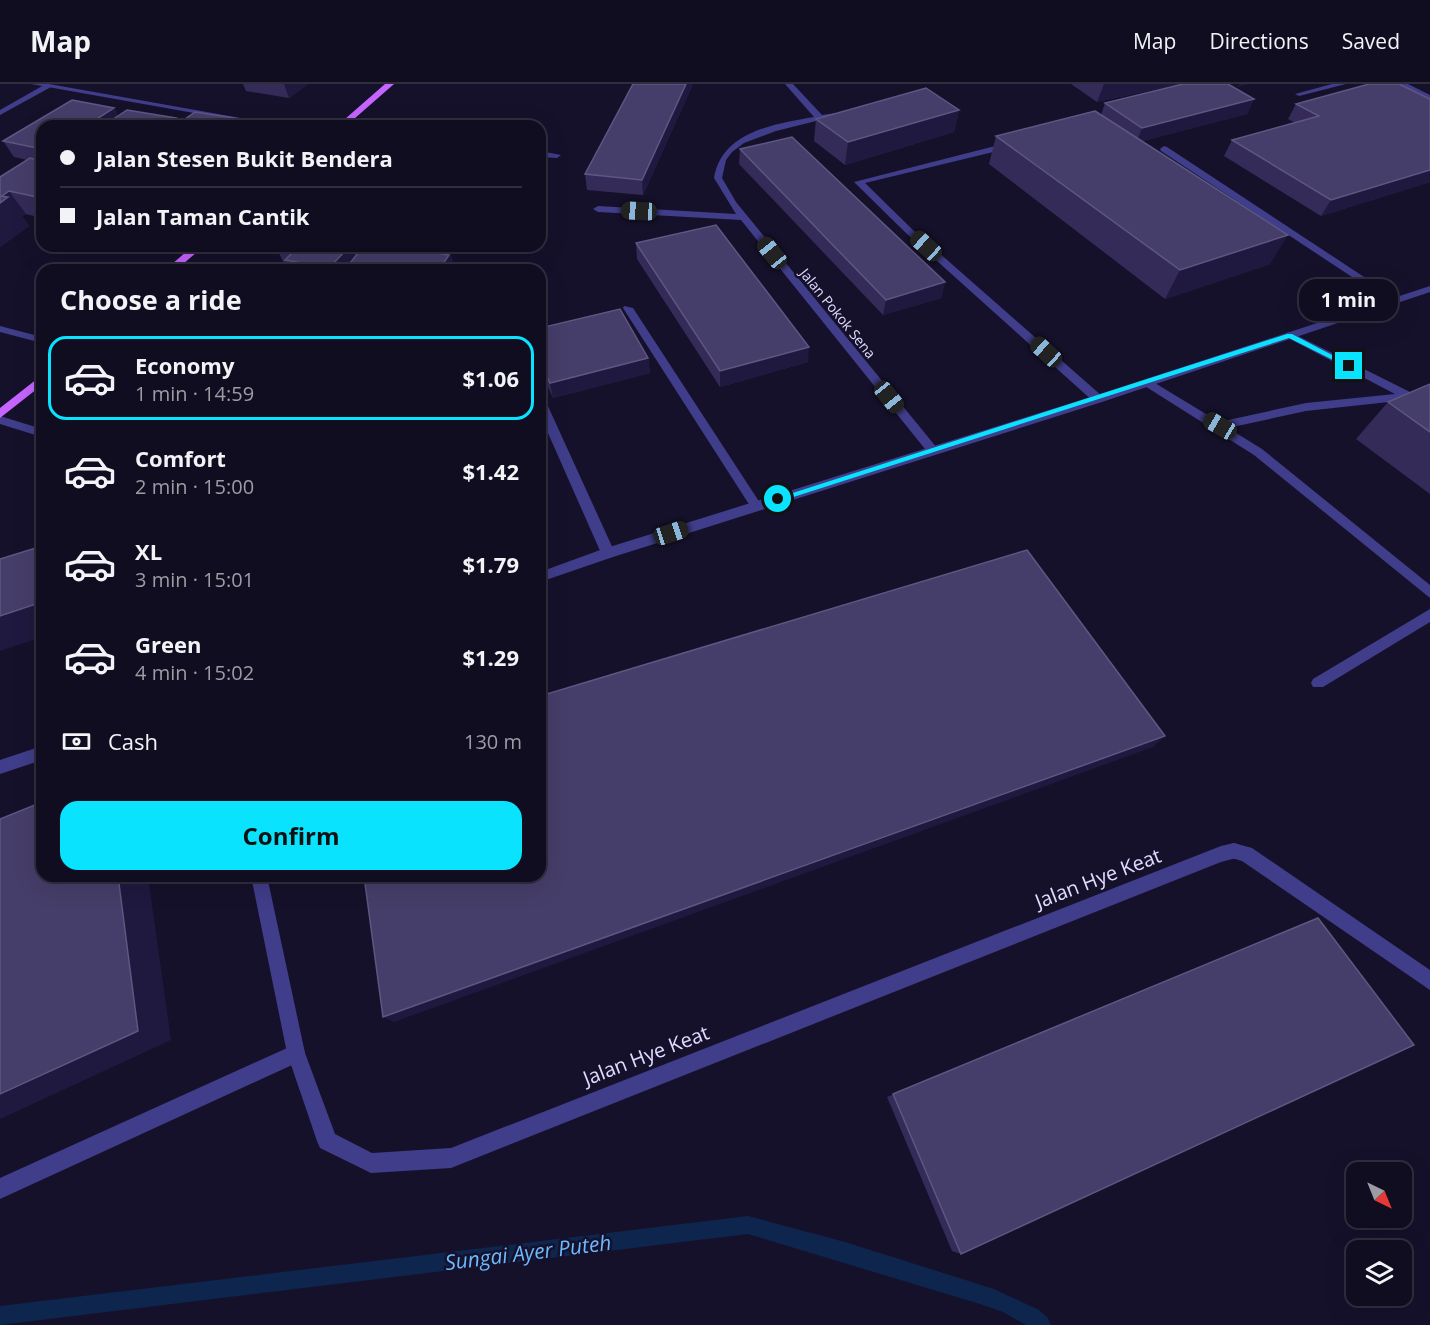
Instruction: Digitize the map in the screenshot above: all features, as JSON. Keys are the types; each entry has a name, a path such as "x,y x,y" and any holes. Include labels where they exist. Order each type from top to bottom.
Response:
{"main road":[{"path":"348,120 390,84"},
{"path":"177,264 192,252"},
{"path":"0,414 36,384"}],"street":[{"path":"35,84 246,120"},
{"path":"789,84 820,118"},
{"path":"1299,94 1342,84"},
{"path":"1402,84 1430,98"},
{"path":"0,112 47,87"},
{"name":"Jalan Pokok Sena","path":"842,114 771,130 738,142 722,158 718,178 743,216 933,451"},
{"path":"1019,144 859,182 878,203 1098,399"},
{"path":"1164,149 1394,300"},
{"path":"546,154 557,155"},
{"path":"598,209 743,216"},
{"path":"546,575 608,553 1098,399 1430,289"},
{"path":"628,308 756,506"},
{"path":"0,329 36,338"},
{"path":"1290,335 1430,407"},
{"path":"1146,383 1220,426 1284,472 1430,593"},
{"path":"1220,426 1306,407 1409,396"},
{"path":"546,415 608,553"},
{"path":"0,420 36,431"},
{"path":"1318,683 1430,615"},
{"path":"0,767 36,755"},
{"name":"Jalan Hye Keat","path":"260,882 296,1053 327,1141 371,1163 451,1158 1234,851 1246,854 1430,981"},
{"path":"0,1190 296,1053"}],"building":[{"path":"633,84 686,84 642,180 585,174"},
{"path":"1183,84 1228,84 1254,99 1142,128 1105,103"},
{"path":"1369,84 1399,84 1430,99 1430,170 1331,200 1232,140 1319,116 1296,104"},
{"path":"926,88 959,110 848,142 816,119"},
{"path":"72,100 114,108 95,120 38,120"},
{"path":"127,110 176,118 173,120 112,120"},
{"path":"1095,111 1288,235 1180,270 996,136"},
{"path":"195,112 247,120 184,120"},
{"path":"36,121 36,148 3,141"},
{"path":"792,137 945,282 886,300 740,149"},
{"path":"30,158 36,160 36,197 9,191 0,196 0,177"},
{"path":"0,196 8,197 0,203"},
{"path":"716,225 809,347 720,371 636,243"},
{"path":"293,252 344,252 333,264 307,264 285,260"},
{"path":"358,252 438,252 449,255 443,264 350,264"},
{"path":"620,309 648,358 550,383 546,374 546,327"},
{"path":"1430,384 1430,432 1388,402"},
{"path":"36,548 36,604 0,616 0,559"},
{"path":"1027,550 1165,736 383,1017 365,882 546,882 546,694"},
{"path":"36,804 36,882 119,882 138,1031 0,1094 0,819"},
{"path":"1318,918 1414,1045 961,1254 893,1094"}],"waterway":[{"name":"Sungai Ayer Puteh","path":"0,1316 748,1225 845,1252 994,1299 1021,1310 1041,1325"}],"route":[{"path":"778,499 1098,399 1290,335 1349,366"}]}
